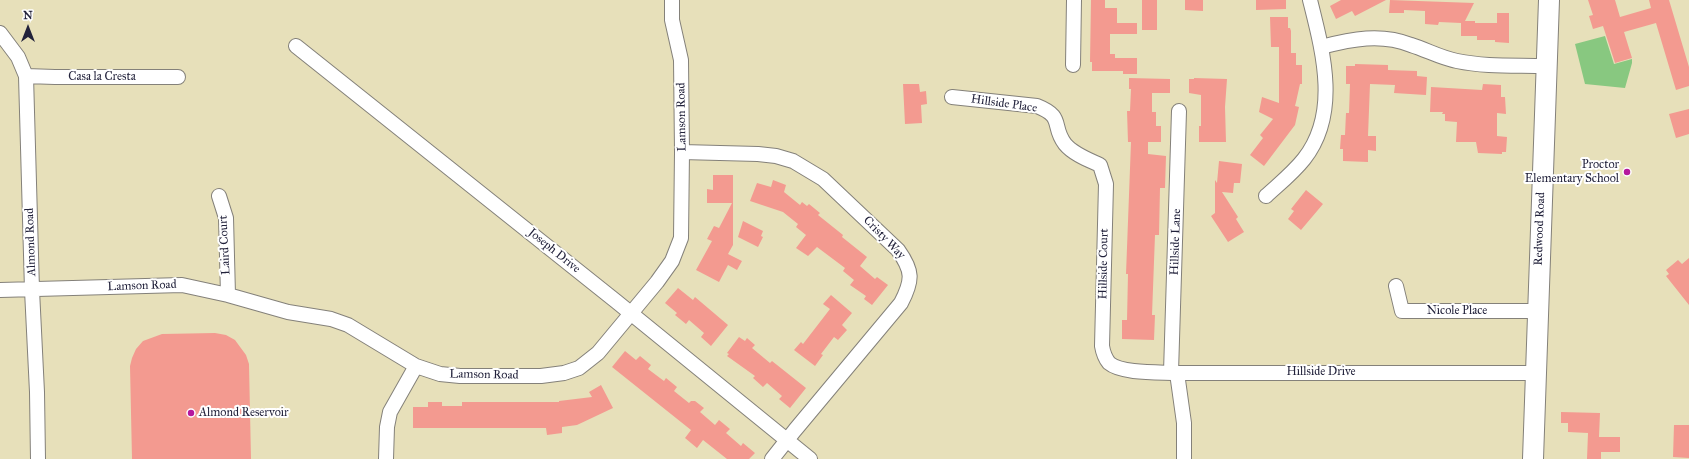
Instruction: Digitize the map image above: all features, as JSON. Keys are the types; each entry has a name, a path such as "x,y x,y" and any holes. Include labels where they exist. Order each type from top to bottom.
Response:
{"main road":[{"name":"Redwood Road","path":"1533,459 1549,0"}],"street":[{"name":"Lamson Road","path":"0,290 182,285 228,295 288,312 331,319 348,325 416,366 440,374 460,376 541,376 564,373 579,368 592,358 657,282 672,261 681,238 681,60 672,20 672,0"},
{"path":"1073,65 1074,0"},
{"path":"1266,196 1304,158 1317,134 1324,110 1326,92 1325,70 1322,47 1310,0"},
{"name":"Almond Road","path":"0,33 18,57 26,76 32,290 38,392 38,459"},
{"path":"1322,47 1354,39 1382,38 1400,41 1445,58 1466,63 1546,66"},
{"name":"Joseph Drive","path":"296,46 631,313 810,459"},
{"name":"Casa la Cresta","path":"26,76 62,78 178,77"},
{"name":"Hillside Place","path":"952,97 1036,106 1049,111 1056,119 1065,145 1080,156 1100,166"},
{"name":"Hillside Lane","path":"1179,111 1174,372 1184,423 1184,459"},
{"name":"Cristy Way","path":"682,152 758,154 776,156 793,161 823,179 898,250 908,263 910,275 908,288 901,303 772,459"},
{"name":"Hillside Court","path":"1100,166 1106,184 1102,346 1104,355 1108,362"},
{"name":"Laird Court","path":"219,196 226,218 228,295"},
{"name":"Nicole Place","path":"1396,286 1402,310 1538,311"},
{"name":"Hillside Drive","path":"1108,362 1124,370 1174,372 1536,373"},
{"path":"386,459 387,427 390,412 416,366"}],"green space":[{"path":"1605,36 1614,64 1632,59 1625,88 1585,84 1575,44"}],"building":[{"path":"1091,0 1105,0 1105,8 1117,8 1117,23 1137,23 1137,34 1110,34 1110,54 1115,54 1115,58 1137,58 1137,74 1123,74 1123,71 1092,71 1092,62 1090,62"},
{"path":"1142,0 1157,0 1157,30 1142,30"},
{"path":"1185,0 1203,0 1203,11 1185,10"},
{"path":"1256,0 1286,0 1286,9 1256,10"},
{"path":"1341,0 1386,0 1355,16 1352,11 1336,19 1330,6"},
{"path":"1390,0 1474,3 1465,21 1475,21 1475,23 1497,23 1497,13 1509,13 1509,43 1495,42 1495,40 1477,40 1477,36 1461,36 1461,23 1439,22 1438,25 1425,24 1425,11 1404,10 1404,13 1389,13"},
{"path":"1588,0 1615,0 1620,17 1651,8 1649,0 1669,0 1689,67 1689,86 1676,90 1656,23 1624,32 1632,58 1615,63 1603,26 1593,29 1589,16 1593,15"},
{"path":"1270,17 1288,17 1288,28 1290,28 1291,31 1291,53 1296,53 1296,65 1302,65 1302,84 1300,84 1295,106 1299,107 1295,125 1264,166 1250,155 1263,138 1260,135 1273,119 1259,112 1262,97 1279,103 1279,47 1271,47"},
{"path":"1355,64 1388,65 1388,70 1417,71 1417,76 1427,77 1426,95 1394,93 1395,85 1370,84 1368,136 1376,136 1376,151 1368,150 1368,162 1343,161 1343,149 1340,149 1341,135 1345,135 1346,113 1349,113 1350,84 1346,84 1346,66 1355,66"},
{"path":"1129,78 1170,79 1170,93 1152,93 1152,112 1156,112 1156,126 1161,126 1161,142 1148,142 1148,154 1166,156 1165,188 1160,188 1159,235 1155,235 1152,315 1155,315 1154,340 1122,339 1122,320 1127,320 1128,274 1126,274 1131,142 1128,142 1127,111 1130,111 1131,89 1129,89"},
{"path":"1189,79 1227,79 1225,107 1226,142 1199,142 1199,126 1201,126 1201,95 1189,93"},
{"path":"903,84 919,84 920,92 926,91 927,104 921,105 922,123 905,124"},
{"path":"1483,84 1501,85 1501,97 1505,97 1506,114 1497,113 1497,136 1507,137 1506,152 1502,152 1502,154 1478,153 1476,142 1456,142 1457,122 1445,121 1445,114 1442,114 1443,112 1430,112 1431,87 1482,90"},
{"path":"1689,109 1689,134 1676,138 1669,114"},
{"path":"1219,161 1242,164 1240,183 1234,183 1233,193 1222,192 1238,217 1236,219 1244,232 1228,242 1211,216 1215,213 1215,180 1217,183"},
{"path":"713,175 733,175 733,245 728,254 742,261 737,270 728,265 719,282 696,270 712,241 707,239 714,226 719,228 732,203 707,203 707,189 713,190"},
{"path":"773,180 786,185 784,192 800,205 802,202 807,206 809,204 820,213 818,215 843,235 842,237 867,257 860,266 875,279 877,277 888,285 872,305 864,299 866,296 850,285 854,280 843,271 845,268 817,247 808,256 796,248 806,235 796,227 798,224 783,212 750,201 757,183 771,187"},
{"path":"1306,190 1323,204 1301,230 1288,219 1294,211 1291,209"},
{"path":"743,221 763,231 761,236 763,237 758,247 738,237"},
{"path":"1689,258 1689,305 1666,276 1669,274 1666,270 1678,260 1682,264"},
{"path":"678,288 693,300 695,297 728,325 711,346 701,337 704,333 689,320 686,324 675,315 677,313 665,303"},
{"path":"831,295 852,313 842,325 847,330 838,340 834,337 821,354 823,355 815,366 794,350 801,342 803,344 830,309 823,304"},
{"name":"Almond Reservoir","path":"215,333 226,335 235,340 246,355 249,364 251,459 132,459 130,366 136,349 143,341 162,334"},
{"path":"739,337 745,341 747,338 755,345 752,348 770,363 772,361 806,388 790,408 779,399 782,396 767,383 763,387 753,378 755,376 727,356 729,354 727,353"},
{"path":"625,351 636,360 640,356 651,365 648,369 664,381 666,378 677,387 674,391 689,403 691,401 695,401 704,408 700,412 715,425 719,420 730,429 726,433 741,446 743,443 755,453 749,459 727,459 703,440 697,448 685,438 691,430 612,367"},
{"path":"601,385 613,408 577,425 562,427 562,433 547,435 546,428 413,428 413,407 428,407 428,402 442,402 442,406 462,406 462,402 559,402 592,397 589,392"},
{"path":"1561,412 1600,413 1599,437 1620,437 1620,452 1601,452 1601,459 1587,459 1588,433 1568,432 1568,423 1561,423"},
{"path":"1674,425 1689,425 1689,458 1673,457"}],"place":[{"name":"Proctor Elementary School","path":"1627,172"},
{"name":"Almond Reservoir","path":"191,413"}]}
